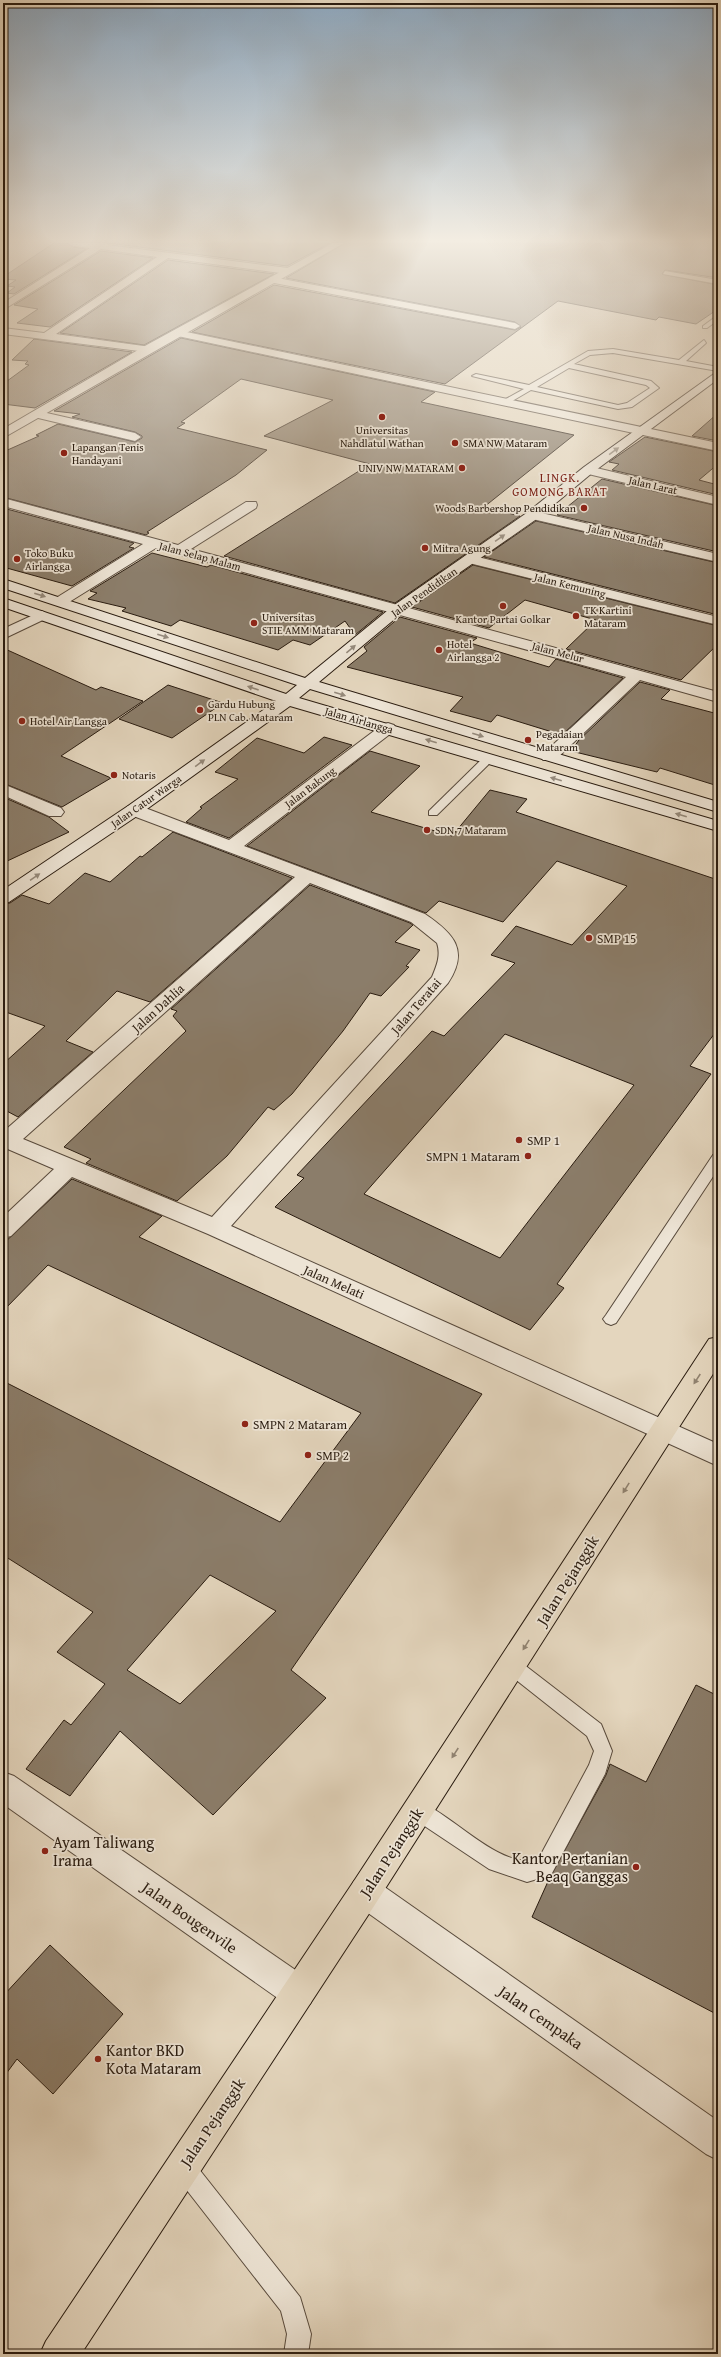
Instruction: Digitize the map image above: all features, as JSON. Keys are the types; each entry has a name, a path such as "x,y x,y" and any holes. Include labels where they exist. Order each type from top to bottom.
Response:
{"main road":[{"name":"Jalan Pejanggik","path":"59,2354 365,1892 512,1666 662,1430 718,1346"}],"street":[{"path":"3,434 38,416 141,353"},
{"path":"276,353 718,447"},
{"name":"Jalan Pendidikan","path":"288,700 398,609 533,515 588,470 718,374"},
{"path":"38,416 135,437"},
{"name":"Jalan Larat","path":"588,470 718,501"},
{"name":"Jalan Selap Malam","path":"3,502 178,551 398,609"},
{"path":"178,551 251,505"},
{"name":"Jalan Nusa Indah","path":"533,515 718,558"},
{"path":"61,602 154,544"},
{"name":"Jalan Kemuning","path":"470,559 718,621"},
{"name":"Jalan Airlangga","path":"3,583 309,684 718,807"},
{"name":"Jalan Airlangga","path":"3,602 288,700 388,728 488,759 718,826"},
{"name":"Jalan Melur","path":"398,609 718,696"},
{"path":"3,635 42,615"},
{"path":"548,757 638,674"},
{"name":"Jalan Catur Warga","path":"3,898 134,810 288,700"},
{"name":"Jalan Bakung","path":"233,846 388,728"},
{"path":"3,789 54,812"},
{"name":"Jalan Teratai","path":"134,810 233,846 418,918 437,931 449,944 450,962 441,979 216,1228"},
{"name":"Jalan Dahlia","path":"5,1140 308,875"},
{"name":"Jalan Melati","path":"5,1140 68,1168 216,1228 718,1456"},
{"path":"3,1230 68,1168"},
{"name":"Jalan Bougenvile","path":"3,1786 298,1992"},
{"name":"Jalan Cempaka","path":"365,1892 718,2142"}],"lane":[{"path":"507,402 588,353"},
{"path":"624,353 718,369"},
{"path":"680,363 691,353"},
{"path":"476,376 621,407 629,405 655,388 648,383 567,366"},
{"path":"433,813 488,759"},
{"path":"612,1319 718,1158"},
{"path":"418,1810 496,1862 527,1872 544,1868 598,1768 603,1751 594,1730 512,1666"},
{"path":"183,2167 292,2305 299,2334 296,2354"}],"building":[{"path":"19,353 130,353 35,408 3,404 3,384 29,365 25,364 28,361 12,360"},
{"path":"155,353 252,353 435,392 421,402 574,435 484,507 520,516 395,603 224,556 370,464 264,436 333,400 241,379 181,422 185,423 177,428 267,450 236,475 147,532 149,533 146,535 3,497 3,452 39,436 36,435 58,424 135,442 142,438 142,436 135,432 72,417 80,414 54,411"},
{"path":"294,353 487,353 445,384"},
{"path":"718,413 718,441 692,436"},
{"path":"645,437 718,452 718,464 699,480 718,485 718,495 612,470 619,464 609,462"},
{"path":"602,479 718,506 718,552 557,515"},
{"path":"3,508 134,543 129,547 134,548 72,586 3,567"},
{"path":"536,521 718,563 718,615 484,557"},
{"path":"152,553 207,567 211,565 383,612 355,635 345,621 310,645 293,640 278,650 180,620 171,626 122,611 126,608 88,599 97,593 90,591"},
{"path":"473,565 718,626 718,644 681,680 566,649 596,620 525,600 489,628 412,607"},
{"path":"400,617 477,638 470,643 549,667 556,659 623,678 562,735 497,715 491,722 450,711 463,697 347,667 367,651 364,647"},
{"path":"3,648 96,690 101,687 143,701 61,756 111,778 62,807 3,783"},
{"path":"640,682 670,690 661,699 718,714 718,786 660,768 657,772 571,751 579,740"},
{"path":"168,685 223,703 172,738 119,719"},
{"path":"324,737 352,745 229,838 186,822 202,808 200,807 238,779 215,772 257,738 304,753"},
{"path":"370,751 420,766 371,812 452,836 490,790 527,799 516,812 718,880 718,1029 690,1066 711,1074 557,1284 564,1288 530,1330 275,1207 304,1178 297,1175 432,1031 444,1036 515,963 491,955 516,926 572,945 627,886 557,861 503,922 439,901 426,913 247,846","holes":["505,1034 634,1085 500,1258 364,1194"]},
{"path":"3,797 49,817 69,832 3,863"},
{"path":"173,832 292,878 150,1002 117,991 66,1041 93,1052 18,1117 3,1109 3,1064 45,1026 3,1011 3,904 10,903 22,895 49,904 85,873 110,882 140,856 142,857"},
{"path":"310,885 410,923 413,925 395,942 420,950 406,966 409,967 381,996 370,993 343,1031 292,1094 274,1110 268,1107 227,1156 177,1201 86,1163 91,1159 64,1147 186,1031 173,1016 177,1011 171,1009"},
{"path":"72,1179 162,1216 139,1237 482,1394 291,1670 326,1698 213,1815 120,1731 70,1796 26,1769 64,1720 71,1725 105,1684 57,1652 93,1612 3,1555 3,1381 280,1522 361,1413 48,1265 3,1311 3,1244","holes":["210,1575 276,1611 180,1704 127,1670"]},
{"name":"Kantor Pertanian Beaq Ganggas","path":"696,1685 718,1696 718,2015 532,1917 550,1877 606,1775 610,1764 646,1782"},
{"path":"50,1945 123,2014 53,2094 17,2059 3,2078 3,1996"}],"place":[{"name":"Universitas Nahdlatul Wathan","path":"382,417"},
{"name":"SMA NW Mataram","path":"455,443"},
{"name":"Lapangan Tenis Handayani","path":"64,453"},
{"name":"UNIV NW MATARAM","path":"462,468"},
{"name":"Woods Barbershop Pendidikan","path":"584,508"},
{"name":"Mitra Agung","path":"425,548"},
{"name":"Toko Buku Airlangga","path":"17,559"},
{"name":"Kantor Partai Golkar","path":"503,606"},
{"name":"TK Kartini Mataram","path":"576,616"},
{"name":"Universitas STIE AMM Mataram","path":"254,623"},
{"name":"Hotel Airlangga 2","path":"439,650"},
{"name":"Gardu Hubung PLN Cab. Mataram","path":"200,710"},
{"name":"Hotel Air Langga","path":"22,721"},
{"name":"Pegadaian Mataram","path":"528,740"},
{"name":"Notaris","path":"114,775"},
{"name":"SDN 7 Mataram","path":"427,830"},
{"name":"SMP 15","path":"589,938"},
{"name":"SMP 1","path":"519,1140"},
{"name":"SMPN 1 Mataram","path":"528,1156"},
{"name":"SMPN 2 Mataram","path":"245,1424"},
{"name":"SMP 2","path":"308,1455"},
{"name":"Ayam Taliwang Irama","path":"45,1851"},
{"name":"Kantor Pertanian Beaq Ganggas","path":"636,1867"},
{"name":"Kantor BKD Kota Mataram","path":"98,2059"}],"district":[{"name":"LINGK. GOMONG BARAT","path":"560,484"}]}
